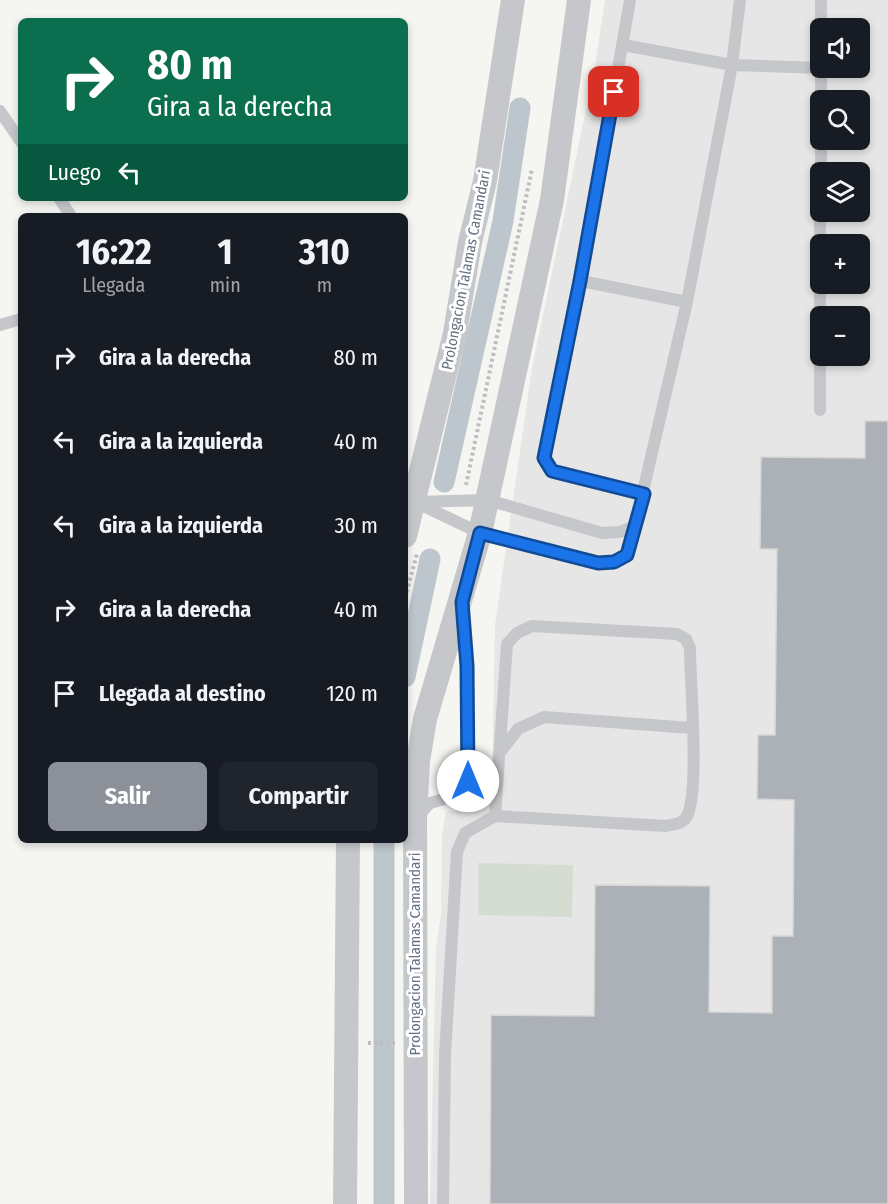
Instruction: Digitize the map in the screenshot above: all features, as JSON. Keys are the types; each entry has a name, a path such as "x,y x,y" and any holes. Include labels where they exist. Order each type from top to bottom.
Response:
{"street":[{"name":"Prolongacion Talamas Camandari","path":"411,545 415,502 413,473 455,333 470,242 485,181 513,0"},
{"name":"Prolongacion Talamas Camandari","path":"416,1204 415,819 418,761 425,719 462,602 488,500 552,200 579,0"},
{"path":"345,1204 348,843"}],"lane":[{"path":"630,0 580,281 544,458 552,471 644,494"},
{"path":"415,502 480,533 598,563 614,562 627,555 644,494 687,302 732,65 740,0"},
{"path":"821,0 821,18"},
{"path":"623,45 732,65 810,68"},
{"path":"0,111 18,138"},
{"path":"820,222 820,410"},
{"path":"580,281 687,302"},
{"path":"0,325 18,320"},
{"path":"415,502 488,500 602,533 620,532 635,526"},
{"path":"415,819 430,803 462,794 468,781 467,666 462,602"},
{"path":"443,1204 445,1055 457,852 465,833 495,816 666,826 679,824 686,818 693,789 690,648 686,639 677,634 532,626 517,633 507,644 495,816"},
{"path":"501,751 518,729 544,717 691,728"}],"path":[{"path":"462,502 533,164"},
{"path":"408,572 411,545"},
{"path":"366,1043 396,1043"}],"shaded area":[{"path":"605,0 888,0 888,1204 430,1204 436,949 441,914 442,835 446,812 483,806 492,786 495,625 532,368 594,72"},
{"path":"478,863 573,865 572,917 478,915"}],"building":[{"path":"865,421 888,421 888,1204 490,1204 491,1015 594,1016 595,885 710,886 709,1012 772,1013 772,936 793,936 794,800 757,799 758,735 775,735 777,549 760,549 761,457 865,458"}],"waterway":[{"path":"444,482 503,221 520,108"},
{"path":"408,663 430,559"},
{"path":"384,843 384,1204"}],"route":[{"path":"468,781 467,666 462,602 480,533 598,563 614,562 627,555 644,494 552,471 544,458 580,281 614,92"}]}
